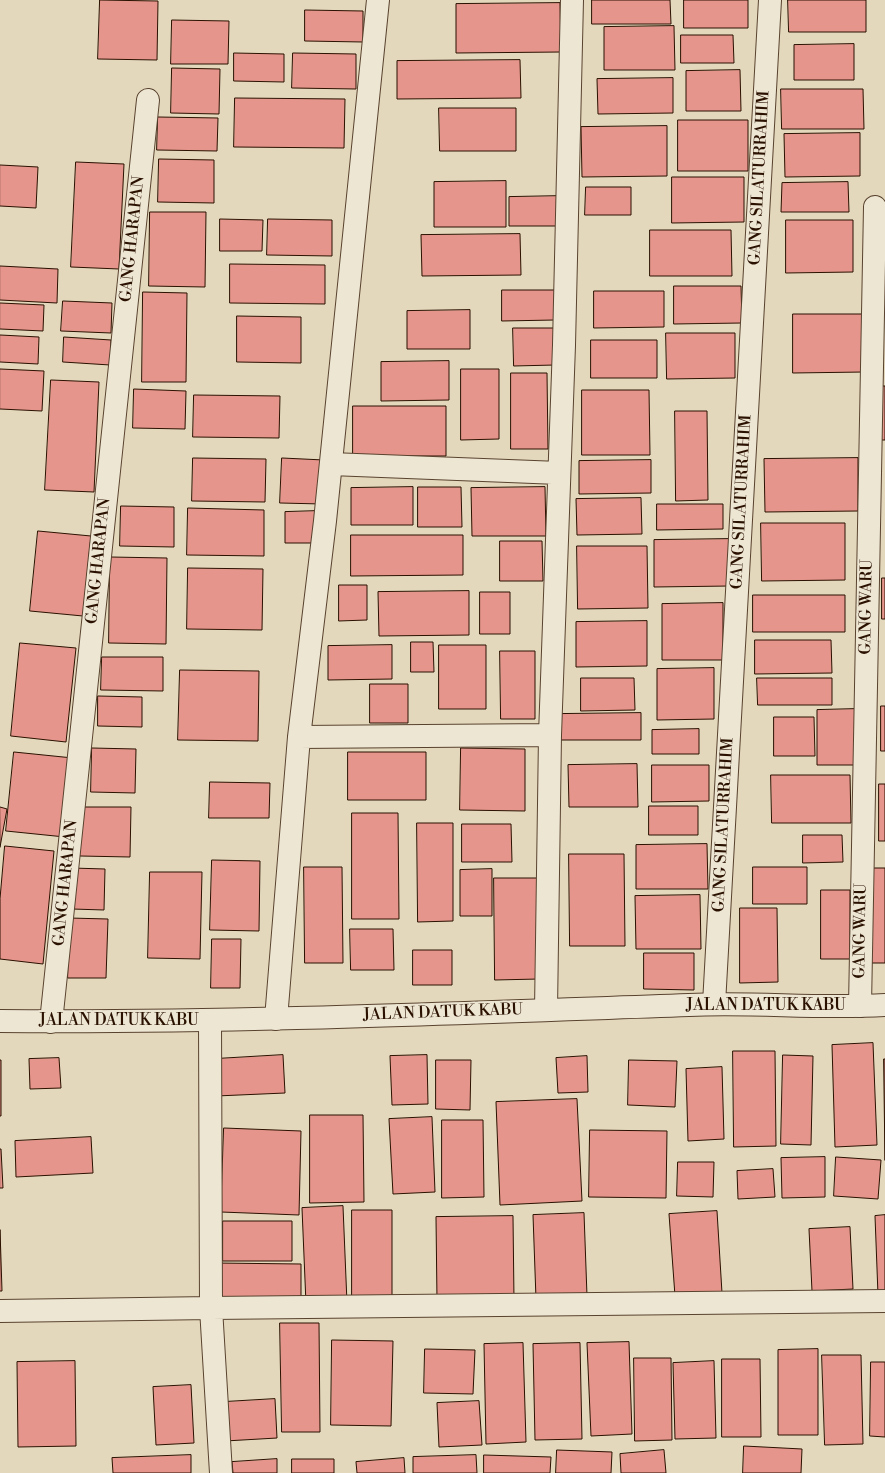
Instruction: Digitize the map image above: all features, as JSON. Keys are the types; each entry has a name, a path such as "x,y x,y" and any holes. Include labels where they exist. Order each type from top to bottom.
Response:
{"street":[{"path":"276,1019 299,737 331,464 378,0"},
{"path":"546,1010 550,735 564,345 572,0"},
{"name":"GANG SILATURRAHIM","path":"714,1004 770,0"},
{"name":"GANG HARAPAN","path":"51,1022 148,100"},
{"name":"GANG WARU","path":"860,1006 875,207"},
{"path":"331,464 559,473"},
{"path":"299,737 550,735"},
{"name":"JALAN DATUK KABU","path":"0,1021 51,1022 276,1019 714,1004 885,1005"},
{"path":"210,1020 211,1308 221,1473"},
{"path":"0,1311 885,1301"}],"building":[{"path":"100,0 158,1 157,60 98,59"},
{"path":"592,0 670,0 671,24 592,24"},
{"path":"684,0 748,0 748,28 684,28"},
{"path":"788,0 866,0 866,32 789,32"},
{"path":"560,3 561,52 456,53 456,4"},
{"path":"305,10 363,11 363,42 305,41"},
{"path":"172,20 229,21 228,64 171,64"},
{"path":"674,26 675,70 604,70 604,27"},
{"path":"681,35 733,35 734,63 681,63"},
{"path":"854,44 854,80 794,80 794,45"},
{"path":"234,53 284,54 284,82 234,81"},
{"path":"293,53 356,54 356,89 292,88"},
{"path":"520,60 521,98 397,99 397,61"},
{"path":"172,68 220,69 219,114 171,113"},
{"path":"740,70 741,111 686,111 686,71"},
{"path":"673,78 673,113 598,114 597,79"},
{"path":"781,89 863,89 864,129 782,129"},
{"path":"235,98 345,99 344,148 234,147"},
{"path":"439,108 516,108 516,151 440,151"},
{"path":"158,117 218,118 217,151 157,150"},
{"path":"678,120 748,120 748,171 678,171"},
{"path":"667,126 667,176 582,177 581,127"},
{"path":"860,133 860,176 785,177 784,134"},
{"path":"159,159 214,160 214,203 158,202"},
{"path":"76,162 124,164 119,269 71,267"},
{"path":"0,165 38,167 36,208 0,206"},
{"path":"672,177 744,177 744,222 672,223"},
{"path":"506,181 506,227 434,227 434,182"},
{"path":"848,182 849,212 781,212 782,183"},
{"path":"586,187 631,187 631,215 585,215"},
{"path":"561,196 561,226 509,226 509,197"},
{"path":"150,212 206,212 205,287 149,286"},
{"path":"220,219 263,220 262,251 220,251"},
{"path":"268,219 332,220 332,256 267,255"},
{"path":"786,220 853,220 853,272 786,273"},
{"path":"650,230 731,230 732,276 650,276"},
{"path":"520,234 521,275 422,276 421,235"},
{"path":"230,264 325,265 325,304 230,303"},
{"path":"0,266 58,269 57,303 0,300"},
{"path":"674,286 741,286 742,323 674,324"},
{"path":"502,290 555,290 555,320 502,321"},
{"path":"594,291 664,291 664,327 594,328"},
{"path":"143,292 187,293 186,382 142,382"},
{"path":"63,301 112,303 111,333 61,331"},
{"path":"0,303 44,305 43,331 0,329"},
{"path":"470,310 470,349 407,349 407,311"},
{"path":"793,314 863,314 864,372 793,373"},
{"path":"237,316 301,317 301,363 237,362"},
{"path":"513,328 555,328 555,365 514,366"},
{"path":"666,333 735,333 735,378 667,379"},
{"path":"0,335 39,337 38,364 0,362"},
{"path":"64,337 111,340 110,365 63,362"},
{"path":"591,340 657,340 657,378 591,378"},
{"path":"449,361 449,400 381,401 381,362"},
{"path":"0,369 44,371 42,411 0,409"},
{"path":"461,369 499,369 499,439 461,440"},
{"path":"511,373 547,373 548,449 511,449"},
{"path":"51,380 99,382 94,492 45,490"},
{"path":"881,386 885,386 885,440 882,440"},
{"path":"134,389 186,391 185,429 133,428"},
{"path":"582,390 649,390 650,455 582,455"},
{"path":"194,395 280,396 279,438 193,437"},
{"path":"353,406 446,406 446,456 353,456"},
{"path":"675,411 707,411 708,500 676,501"},
{"path":"193,458 266,459 265,502 192,501"},
{"path":"282,458 324,460 322,504 280,503"},
{"path":"858,458 858,511 765,512 764,459"},
{"path":"651,460 651,493 579,494 579,461"},
{"path":"413,487 413,525 351,525 351,488"},
{"path":"418,487 461,487 462,527 418,527"},
{"path":"545,487 546,536 472,536 471,488"},
{"path":"641,498 642,534 577,535 576,499"},
{"path":"657,504 723,504 723,529 657,530"},
{"path":"121,506 174,507 174,547 120,546"},
{"path":"188,508 264,510 264,556 187,555"},
{"path":"317,511 317,543 285,543 285,512"},
{"path":"761,523 845,523 845,580 762,581"},
{"path":"38,531 91,536 83,616 30,611"},
{"path":"351,535 463,535 463,575 351,576"},
{"path":"729,539 730,586 654,587 654,540"},
{"path":"500,541 542,541 543,581 500,581"},
{"path":"577,546 647,546 648,608 578,609"},
{"path":"110,557 167,558 166,644 109,643"},
{"path":"188,568 263,569 262,630 187,629"},
{"path":"882,578 885,578 885,619 882,619"},
{"path":"339,585 367,585 367,620 339,621"},
{"path":"469,591 469,635 379,636 378,592"},
{"path":"480,592 510,592 510,634 480,634"},
{"path":"753,595 845,595 845,632 753,632"},
{"path":"723,603 723,660 662,660 662,604"},
{"path":"647,621 647,666 576,667 576,622"},
{"path":"755,640 831,640 832,673 755,674"},
{"path":"411,642 433,642 434,672 411,672"},
{"path":"20,643 76,648 66,742 11,736"},
{"path":"392,645 392,679 328,680 328,646"},
{"path":"439,645 486,645 486,709 439,709"},
{"path":"500,651 535,651 535,719 501,719"},
{"path":"102,657 163,657 163,691 101,690"},
{"path":"714,668 714,719 657,720 657,669"},
{"path":"180,670 259,671 258,741 178,740"},
{"path":"581,678 634,678 635,710 581,711"},
{"path":"757,678 832,678 832,705 758,705"},
{"path":"370,684 408,684 408,723 370,723"},
{"path":"98,696 142,697 142,727 98,726"},
{"path":"881,706 885,706 885,751 881,751"},
{"path":"856,709 856,765 817,765 817,710"},
{"path":"641,713 641,740 559,740 559,714"},
{"path":"774,717 814,717 815,756 774,756"},
{"path":"699,729 699,754 652,754 652,730"},
{"path":"92,748 136,749 135,793 91,792"},
{"path":"461,748 525,749 525,811 460,810"},
{"path":"14,752 73,758 65,837 6,831"},
{"path":"348,752 426,752 426,800 348,800"},
{"path":"637,764 638,807 569,807 568,765"},
{"path":"652,765 709,765 709,801 652,802"},
{"path":"771,775 850,775 851,823 772,823"},
{"path":"210,782 270,783 269,818 209,818"},
{"path":"879,784 885,784 885,841 879,841"},
{"path":"649,806 698,806 698,835 649,835"},
{"path":"0,807 7,809 0,847"},
{"path":"80,807 131,807 130,857 80,856"},
{"path":"352,813 398,813 399,919 352,919"},
{"path":"417,823 453,823 453,921 418,922"},
{"path":"462,824 511,824 512,862 462,862"},
{"path":"803,835 842,835 843,862 803,863"},
{"path":"707,844 708,889 636,889 636,845"},
{"path":"5,846 54,851 43,964 0,959 0,899"},
{"path":"569,854 624,854 625,946 570,946"},
{"path":"212,860 260,861 259,931 210,930"},
{"path":"304,867 342,867 343,963 305,963"},
{"path":"753,867 807,867 807,904 753,904"},
{"path":"72,868 105,869 104,910 72,909"},
{"path":"871,868 885,868 885,963 872,963"},
{"path":"492,869 492,916 460,916 460,870"},
{"path":"150,872 202,872 200,959 148,958"},
{"path":"494,878 539,878 539,979 495,980"},
{"path":"821,890 850,890 850,959 821,959"},
{"path":"700,895 701,949 636,949 635,896"},
{"path":"740,908 777,908 778,982 740,983"},
{"path":"69,918 108,919 106,978 68,978"},
{"path":"350,929 393,929 394,970 351,970"},
{"path":"212,939 241,939 240,988 211,988"},
{"path":"413,950 452,950 452,985 413,985"},
{"path":"644,953 694,953 694,990 644,989"},
{"path":"873,1043 877,1145 835,1147 832,1045"},
{"path":"733,1051 775,1051 776,1146 734,1147"},
{"path":"283,1055 285,1093 216,1096 215,1059"},
{"path":"427,1055 428,1104 392,1105 390,1056"},
{"path":"783,1055 813,1056 811,1145 781,1144"},
{"path":"587,1056 588,1092 558,1093 556,1058"},
{"path":"59,1058 61,1088 30,1089 29,1059"},
{"path":"884,1059 885,1059 885,1160"},
{"path":"1,1060 1,1116 0,1116"},
{"path":"436,1060 471,1060 470,1110 436,1109"},
{"path":"629,1060 677,1061 675,1107 628,1105"},
{"path":"722,1067 724,1139 688,1141 686,1069"},
{"path":"577,1099 582,1201 500,1205 496,1102"},
{"path":"310,1115 363,1115 364,1202 310,1203"},
{"path":"432,1117 435,1192 393,1194 389,1119"},
{"path":"442,1120 483,1120 484,1197 442,1198"},
{"path":"224,1128 301,1131 299,1215 221,1212"},
{"path":"590,1130 667,1131 666,1198 589,1197"},
{"path":"91,1137 93,1173 16,1177 15,1141"},
{"path":"1,1149 3,1188 0,1188"},
{"path":"825,1157 825,1197 782,1198 781,1158"},
{"path":"836,1157 881,1160 878,1199 834,1196"},
{"path":"678,1162 714,1162 713,1197 677,1196"},
{"path":"773,1169 775,1197 738,1199 737,1171"},
{"path":"343,1206 347,1303 306,1304 302,1208"},
{"path":"352,1210 392,1210 392,1296 352,1296"},
{"path":"717,1211 722,1293 675,1296 669,1214"},
{"path":"584,1213 587,1296 536,1299 533,1215"},
{"path":"885,1215 885,1295 878,1295 875,1216"},
{"path":"513,1216 514,1300 437,1301 436,1217"},
{"path":"223,1221 292,1221 292,1261 223,1261"},
{"path":"850,1227 853,1289 812,1291 809,1229"},
{"path":"0,1230 2,1291 0,1291"},
{"path":"215,1263 301,1264 301,1304 215,1303"},
{"path":"280,1323 319,1323 320,1432 282,1432"},
{"path":"332,1340 393,1341 391,1426 331,1425"},
{"path":"629,1342 632,1434 591,1436 587,1343"},
{"path":"523,1343 526,1442 486,1444 484,1344"},
{"path":"580,1343 582,1439 535,1440 533,1344"},
{"path":"425,1349 475,1350 473,1394 424,1393"},
{"path":"818,1349 818,1435 778,1435 778,1350"},
{"path":"822,1355 861,1355 863,1444 825,1445"},
{"path":"634,1358 671,1358 672,1440 635,1441"},
{"path":"722,1359 760,1359 761,1437 722,1437"},
{"path":"75,1361 76,1446 18,1447 17,1362"},
{"path":"714,1361 716,1438 675,1439 673,1363"},
{"path":"871,1362 885,1362 885,1437 870,1436"},
{"path":"191,1385 194,1443 156,1445 153,1387"},
{"path":"275,1399 277,1438 225,1441 224,1402"},
{"path":"479,1401 482,1445 439,1447 437,1403"},
{"path":"744,1446 802,1449 801,1473 743,1473"},
{"path":"557,1450 612,1452 611,1473 556,1473"},
{"path":"664,1450 666,1473 621,1473 620,1454"},
{"path":"191,1455 191,1473 113,1473 112,1458"},
{"path":"476,1455 477,1473 413,1473 413,1457"},
{"path":"484,1455 551,1457 550,1473 484,1473"},
{"path":"404,1458 405,1473 357,1473 356,1462"},
{"path":"277,1459 277,1473 233,1473 232,1462"},
{"path":"292,1459 334,1459 334,1473 292,1473"}]}
